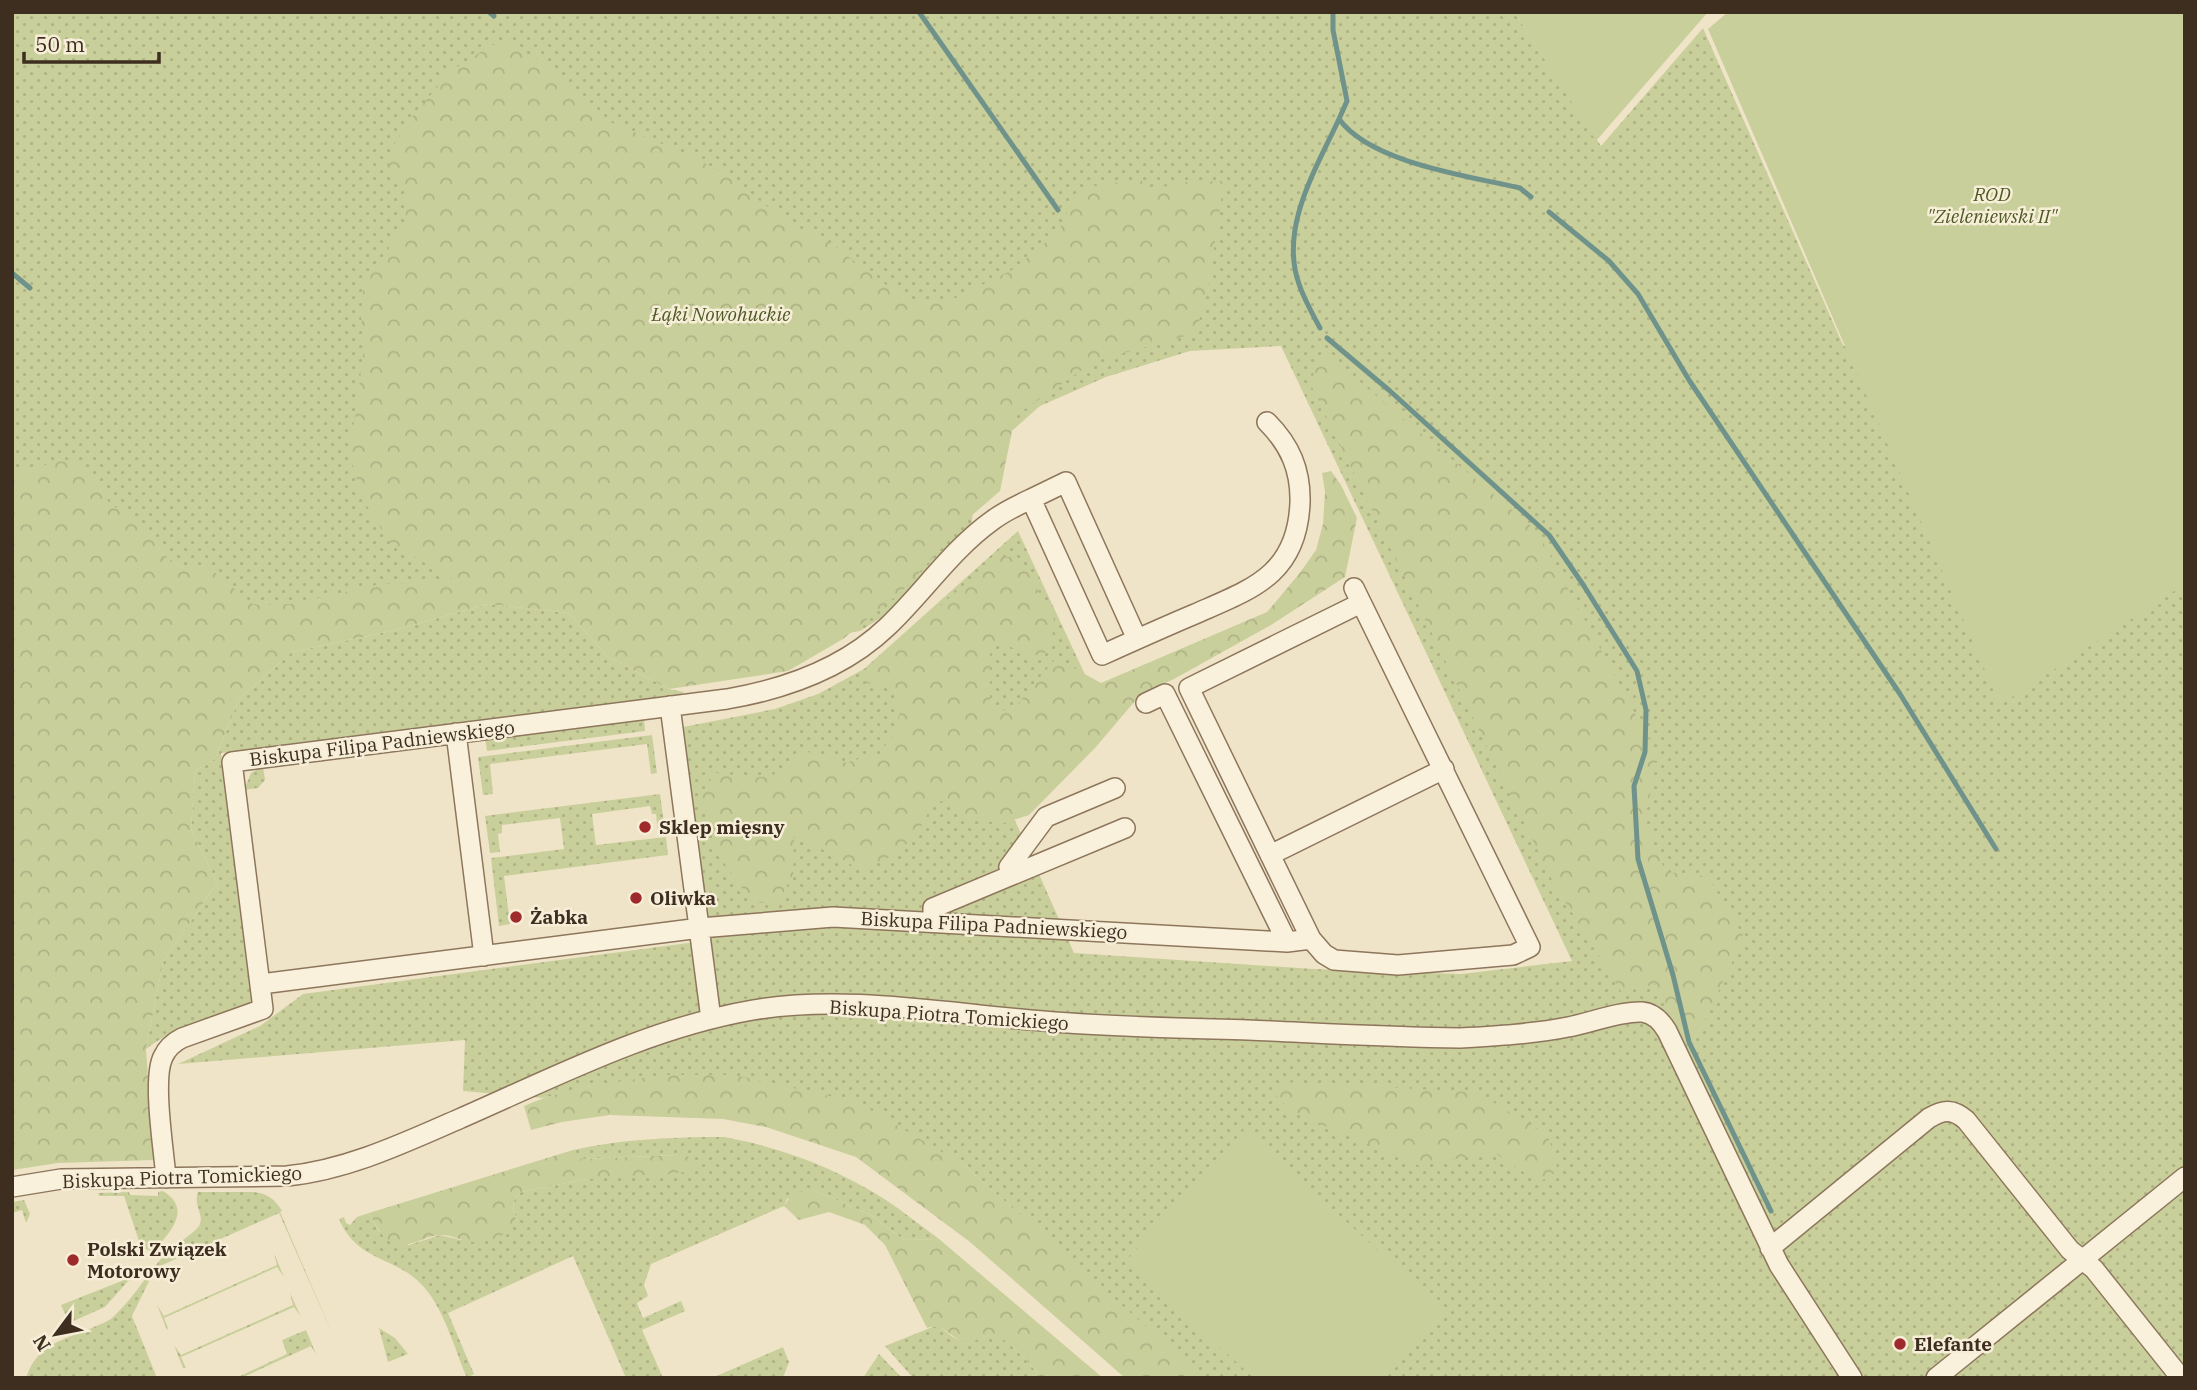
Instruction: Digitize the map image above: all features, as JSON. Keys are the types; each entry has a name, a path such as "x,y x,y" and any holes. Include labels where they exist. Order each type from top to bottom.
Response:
{"street":[{"path":"1031,499 1102,655 1255,588 1286,556 1295,537 1299,516 1297,468 1282,437 1267,422"},
{"name":"Biskupa Filipa Padniewskiego","path":"166,1178 159,1088 163,1056 182,1038 263,1009 232,762 670,706 775,689 840,663 886,629 972,537 1009,510 1066,482 1138,639"},
{"path":"1358,596 1444,769 1530,947 1513,955 1398,965 1334,960 1324,954 1311,939 1189,688 1358,596"},
{"path":"1146,703 1165,694 1287,942"},
{"path":"670,706 710,1018"},
{"path":"456,733 484,956"},
{"path":"1270,855 1444,769"},
{"path":"1013,874 1009,867 1046,817 1115,788"},
{"path":"933,922 933,908 1125,828"},
{"name":"Biskupa Filipa Padniewskiego","path":"261,984 700,928 833,917 1287,942 1311,939"},
{"name":"Biskupa Piotra Tomickiego","path":"12,1188 61,1179 287,1176 315,1172 394,1147 643,1039 710,1018 756,1009 860,1006 924,1009 1069,1023 1460,1038 1537,1032 1632,1013 1646,1013 1660,1020 1670,1035 1770,1248 1852,1378"},
{"path":"1770,1248 1929,1118 1948,1110 1953,1111 1966,1120 2070,1250 2094,1269 2181,1378"},
{"path":"1936,1378 2185,1177"}],"green space":[{"name":"Łąki Nowohuckie","path":"12,12 1517,12 1601,146 1703,28 1843,345 2185,584 2185,1378 1202,1378 964,1165 591,1086 543,1098 463,1091 465,1040 178,1064 260,1026 303,994 711,940 683,727 775,709 818,694 864,669 1018,531 1110,728 1014,818 1074,953 1313,969 1461,974 1572,961 1281,346 1190,351 1106,377 1040,406 1004,438 976,483 971,529 892,611 860,631 803,642 760,619 460,602 251,606 182,568 163,554 154,541 12,483"},
{"path":"1517,12 1708,12 1596,141"},
{"name":"ROD \"Zieleniewski II\"","path":"1728,12 2185,12 2185,584 2000,705 1708,29"},
{"name":"Łąki Nowohuckie","path":"510,44 544,63 610,122 691,156 723,173 793,226 823,237 881,282 917,302 956,298 1014,269 1059,231 1075,194 1089,187 1139,179 1153,189 1186,182 1224,181 1208,288 1196,333 1095,361 1015,416 1000,491 970,517 902,591 843,639 788,671 669,689 607,656 569,613 488,604 391,631 292,652 239,699 215,759 195,771 191,829 217,883 163,962 146,1049 154,1160 58,1163 12,1170 12,466 30,471 56,461 78,462 94,478 110,504 141,521 163,554 182,568 203,566 217,574 254,605 292,604 380,584 457,582 389,541 362,498 348,449 364,349 361,315 364,281 374,272 406,221 405,189 388,168 390,152 406,124 451,71 492,45"},
{"path":"1323,351 1537,531 1658,756 1644,823 1666,872 1707,876 1744,937 1689,1054 1655,984 1622,993 1554,884 1310,383"},
{"path":"1331,471 1357,518 1345,577 1271,625 1174,679 1141,694 1095,748 1029,815 1004,823 970,820 947,803 933,799 922,824 905,846 886,859 858,869 835,855 794,837 793,875 778,903 757,903 740,886 718,854 701,798 714,773 749,777 770,776 787,765 794,754 807,751 820,759 833,758 846,763 864,757 879,757 897,727 898,704 895,686 865,683 868,669 997,556 1020,558 1054,620 1051,651 1029,657 1002,642 990,652 990,702 1002,711 1017,705 1056,658 1101,683 1267,612 1316,550 1323,524 1325,492 1322,473"},
{"path":"488,604 569,613 607,656 669,689 684,692 679,696 221,753 252,1000 235,1012 170,1034 146,1049 163,962 217,883 191,829 195,771 215,759 239,699 292,652 391,631"},
{"path":"644,718 645,731 487,751 485,738"},
{"path":"652,735 657,773 651,774 647,744 490,764 493,794 483,795 478,757"},
{"path":"263,766 265,780 258,788 244,790 251,773"},
{"path":"660,794 665,831 658,832 656,814 652,814 650,806 592,814 596,845 666,837 668,855 504,876 510,924 499,926 491,858 564,849 560,818 502,825 502,833 498,834 500,852 490,853 485,816"},
{"path":"665,1075 734,1075 857,1102 964,1165 1204,1378 1125,1378 970,1242 856,1157 766,1127 723,1119 610,1115 531,1130 524,1106 541,1099 576,1089"},
{"path":"1284,1082 1476,1092 1548,1135 1558,1171 1539,1182 1493,1152 1420,1166 1292,1112 1275,1094"},
{"path":"1244,1130 1446,1311 1386,1378 1254,1378 1125,1262"},
{"path":"724,1137 787,1153 848,1178 886,1200 939,1239 904,1240 869,1214 813,1190 787,1199 784,1206 651,1264 644,1285 648,1296 637,1303 643,1318 681,1301 685,1311 642,1330 663,1378 626,1378 573,1256 448,1313 474,1374 467,1378 442,1316 422,1285 400,1268 366,1251 347,1233 339,1219 344,1217 350,1225 357,1217 369,1213 379,1231 409,1245 440,1235 461,1240 506,1233 517,1221 513,1205 521,1192 587,1179 678,1155 582,1159 573,1156 573,1150 648,1139"},
{"path":"573,1150 574,1156 582,1159 678,1155 690,1157 693,1166 688,1172 587,1179 521,1192 513,1206 517,1222 514,1227 498,1237 480,1242 441,1235 399,1245 385,1238 369,1213"},
{"path":"813,1190 869,1214 904,1240 939,1239 1103,1378 1042,1378 1017,1350 1001,1339 987,1336 964,1342 941,1328 927,1328 885,1245 865,1225 829,1212 799,1220 784,1206 793,1192"},
{"path":"163,1191 177,1206 177,1214 171,1230 153,1252 141,1247 124,1196 99,1196 98,1193 129,1192 130,1195 158,1196 158,1192"},
{"path":"198,1192 253,1192 266,1195 276,1203 282,1211 280,1212 335,1340 279,1213 160,1266 152,1275 132,1316 157,1378 26,1378 44,1350 112,1318 167,1252 198,1227 201,1217"},
{"path":"24,1200 30,1214 26,1223 22,1210 12,1213 12,1202"},
{"path":"274,1253 284,1277 277,1267 164,1318 167,1330 157,1305 164,1316 277,1265"},
{"path":"132,1267 139,1269 105,1307 69,1323 61,1305 124,1280 124,1270"},
{"path":"290,1293 301,1317 294,1307 181,1357 186,1368 183,1368 174,1345 181,1355 293,1305"},
{"path":"935,1326 963,1341 998,1336 1018,1352 1042,1378 913,1378 885,1346"},
{"path":"379,1328 395,1338 408,1354 388,1362"},
{"path":"306,1330 317,1356 311,1346 236,1378 287,1354 282,1340"},
{"path":"783,1347 789,1362 783,1378 712,1378"},
{"path":"879,1354 902,1378 863,1378"}],"waterway":[{"path":"489,12 494,16"},
{"path":"919,12 1058,210"},
{"path":"1333,12 1333,30 1347,101 1339,119 1354,134 1373,147 1422,166 1520,188 1531,197"},
{"path":"1320,328 1299,284 1294,263 1294,242 1303,199 1339,119"},
{"path":"1549,212 1609,261 1638,294 1689,380 1900,694 1996,849"},
{"path":"12,273 30,288"},
{"path":"1327,338 1390,391 1549,535 1637,671 1646,710 1645,752 1634,786 1638,859 1673,975 1689,1042 1771,1211"}],"place":[{"name":"Sklep mięsny","path":"645,827"},
{"name":"Oliwka","path":"636,898"},
{"name":"Żabka","path":"516,917"},
{"name":"Polski Związek Motorowy","path":"73,1260"},
{"name":"Elefante","path":"1900,1344"}]}
